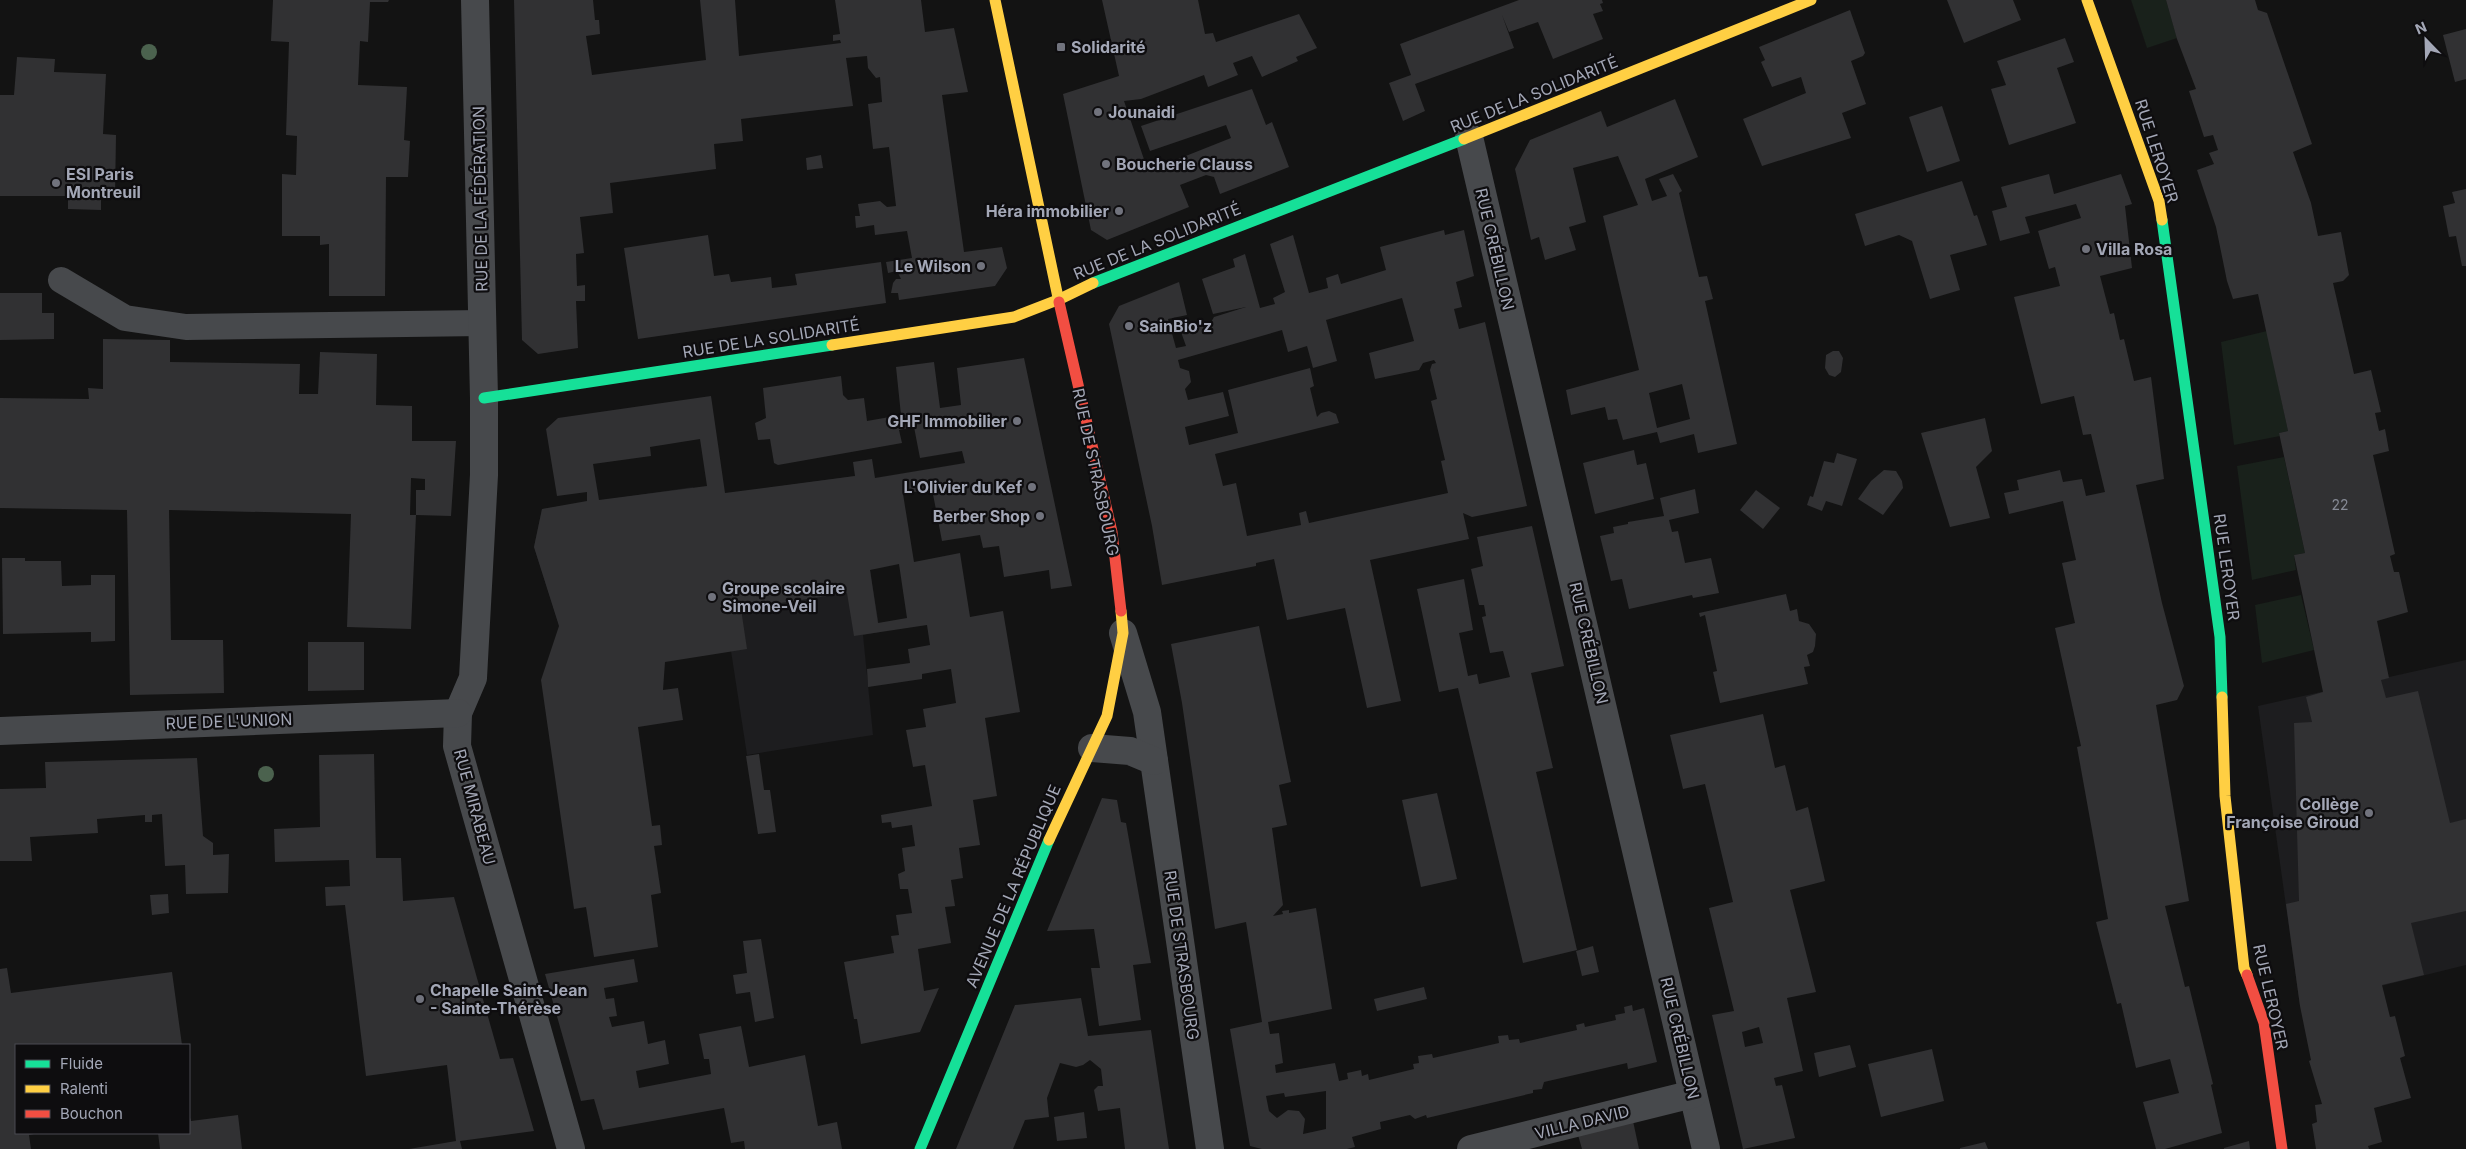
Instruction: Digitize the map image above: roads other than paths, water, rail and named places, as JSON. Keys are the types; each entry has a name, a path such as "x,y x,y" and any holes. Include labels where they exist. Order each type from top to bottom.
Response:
{"street":[{"name":"RUE DE LA FÉDÉRATION","path":"475,0 484,398"},
{"name":"RUE DE STRASBOURG","path":"995,0 1112,532 1123,633 1147,712 1210,1149"},
{"name":"RUE DE LA SOLIDARITÉ","path":"484,398 1014,317 1060,300 1112,275 1469,137 1811,0"},
{"name":"RUE LEROYER","path":"2086,0 2159,201 2220,637 2225,796 2244,968 2264,1023 2282,1149"},
{"name":"RUE CRÉBILLON","path":"1469,137 1586,627 1706,1149"},
{"name":"RUE MIRABEAU","path":"484,398 484,475 473,678 458,713 457,746 571,1149"},
{"name":"AVENUE DE LA RÉPUBLIQUE","path":"920,1149 1063,807 1107,716 1123,633"},
{"name":"RUE DE L'UNION","path":"0,731 458,713"},
{"path":"1092,748 1130,751 1154,762"},
{"name":"VILLA DAVID","path":"1471,1149 1692,1094"}],"lane":[{"path":"61,280 126,318 186,327 483,323"}],"place":[{"name":"Solidarité","path":"1061,47"},
{"name":"Jounaidi","path":"1098,112"},
{"name":"Boucherie Clauss","path":"1106,164"},
{"name":"ESI Paris Montreuil","path":"56,183"},
{"name":"Héra immobilier","path":"1119,211"},
{"name":"Villa Rosa","path":"2086,249"},
{"name":"Le Wilson","path":"981,266"},
{"name":"SainBio'z","path":"1129,326"},
{"name":"GHF Immobilier","path":"1017,421"},
{"name":"L'Olivier du Kef","path":"1032,487"},
{"name":"Berber Shop","path":"1040,516"},
{"name":"Groupe scolaire Simone-Veil","path":"712,597"},
{"name":"Collège Françoise Giroud","path":"2369,813"},
{"name":"Chapelle Saint-Jean - Sainte-Thérèse","path":"420,999"}]}
